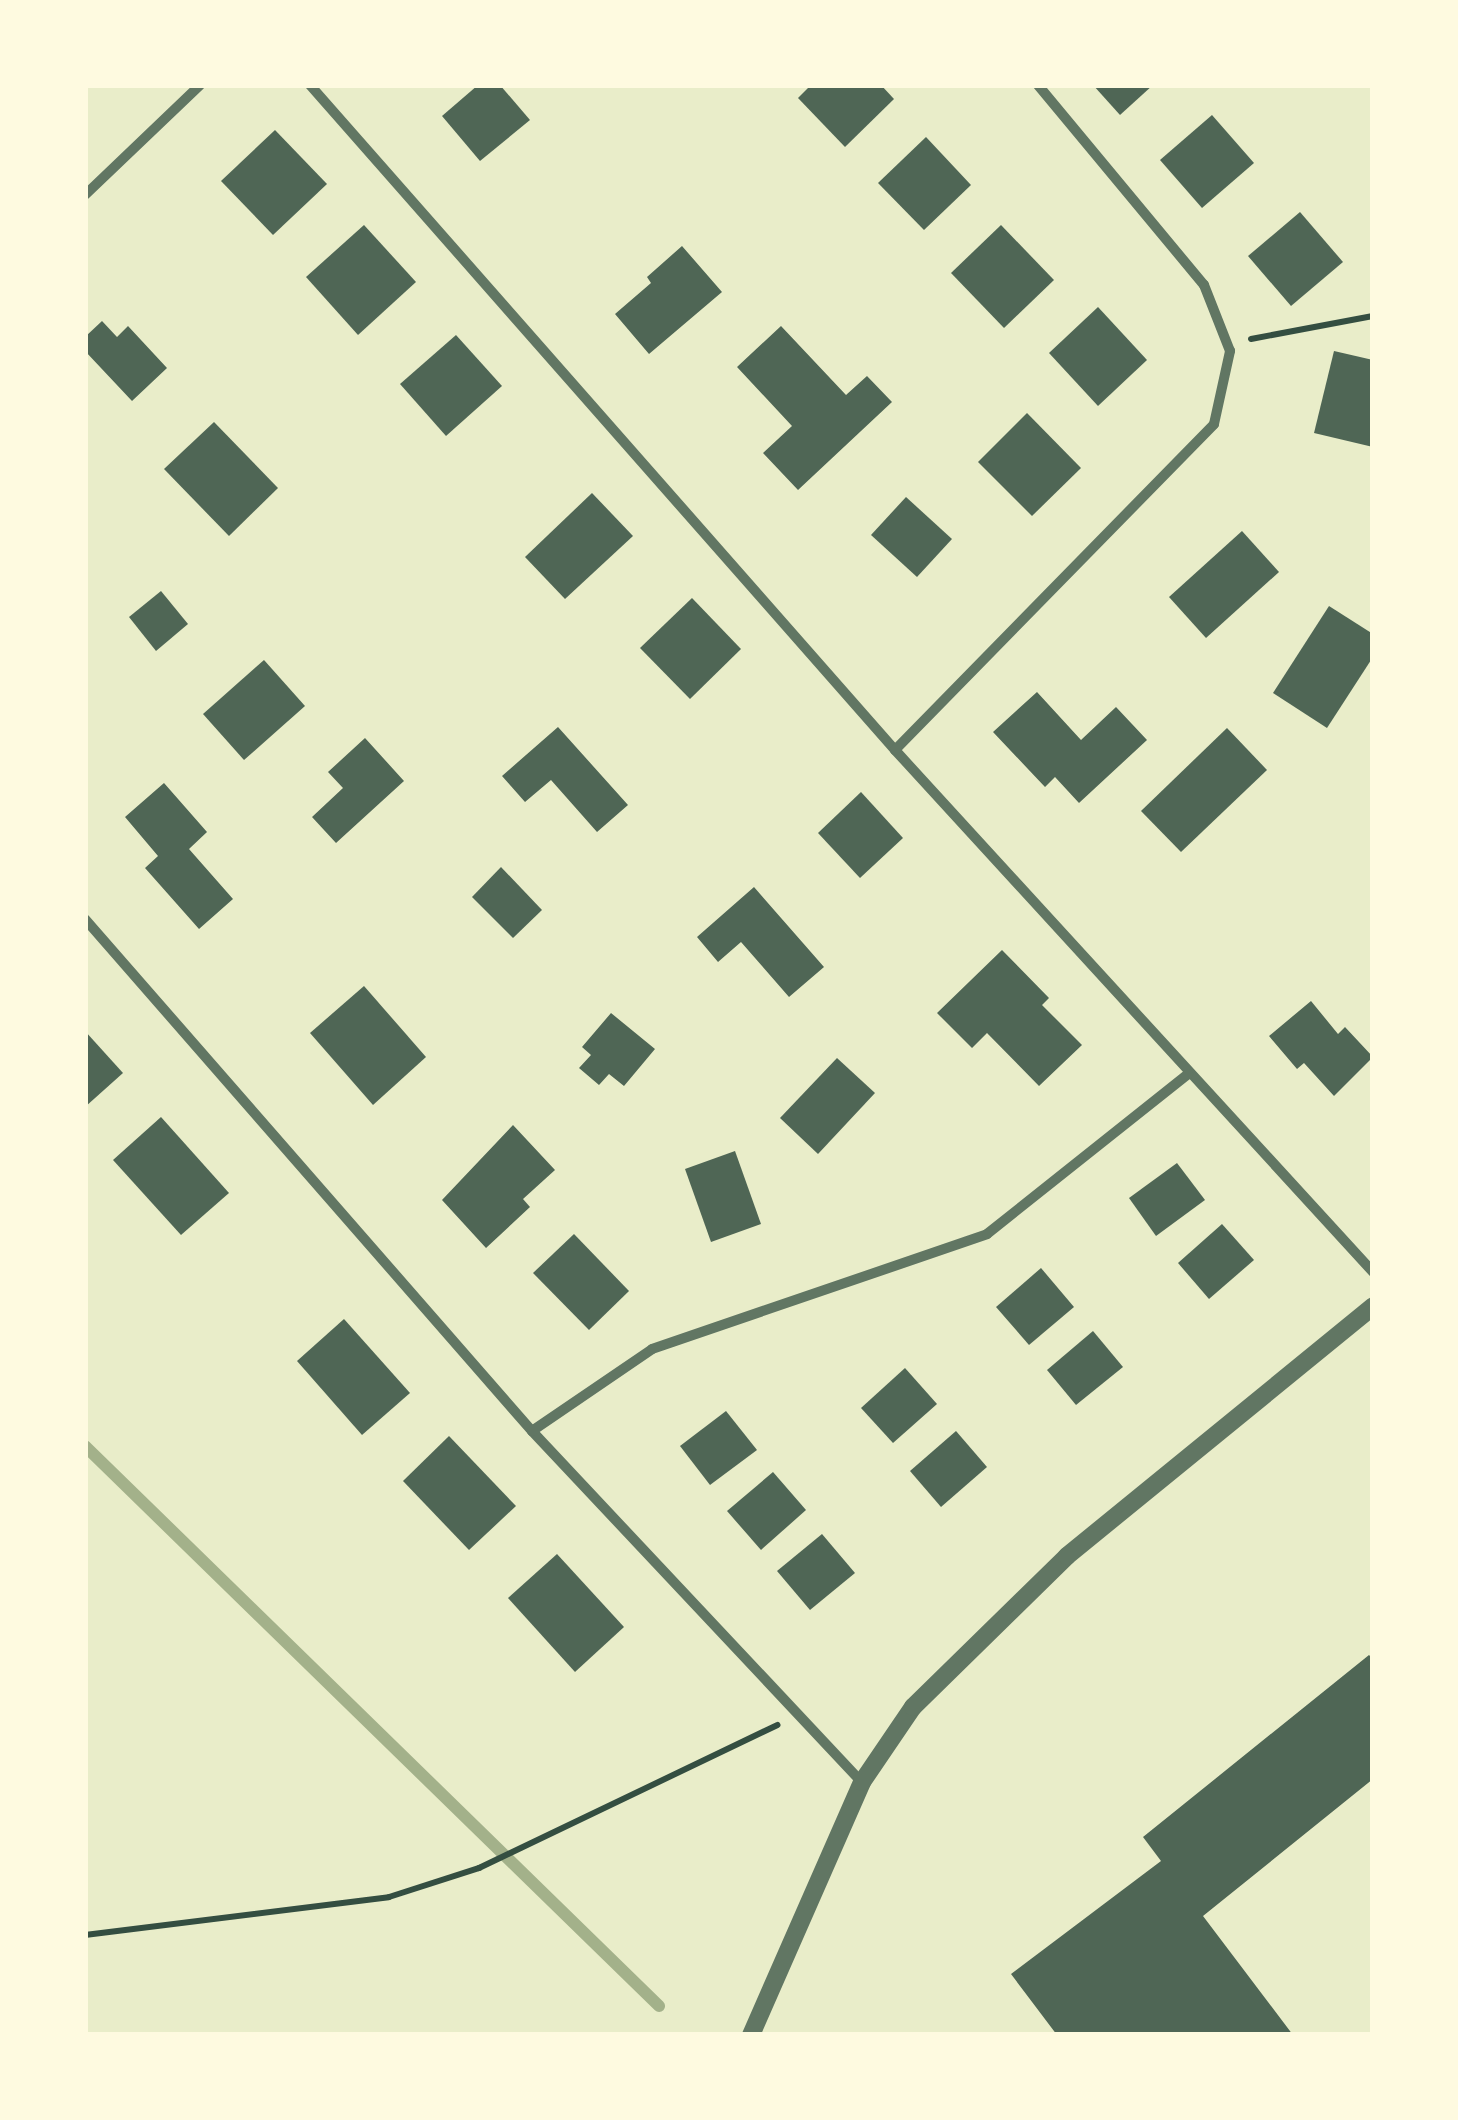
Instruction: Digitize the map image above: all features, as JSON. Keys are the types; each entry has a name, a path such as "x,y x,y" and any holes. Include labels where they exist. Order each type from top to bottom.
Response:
{"street":[{"path":"85,195 200,85"},
{"path":"310,85 895,750 1373,1272"},
{"path":"895,750 1214,424 1230,351 1204,284 1038,85"},
{"path":"85,919 532,1431 862,1782"},
{"path":"532,1431 652,1349 987,1234 1188,1074"},
{"path":"751,2035 862,1782 913,1707 1067,1556 1373,1306"}],"path":[{"path":"1227,344 1373,316"},
{"path":"85,1935 388,1897 479,1868 797,1716"}],"building":[{"path":"478,85 500,85 530,120 480,161 442,116"},
{"path":"811,85 881,85 894,99 845,147 798,98"},
{"path":"1093,85 1153,85 1120,115"},
{"path":"1212,115 1254,163 1202,208 1160,160"},
{"path":"275,130 327,184 273,235 221,181"},
{"path":"926,137 971,185 924,230 878,183"},
{"path":"1300,212 1343,262 1291,306 1248,256"},
{"path":"364,225 416,282 358,335 306,277"},
{"path":"1001,225 1054,280 1004,328 951,273"},
{"path":"682,246 722,292 649,354 615,314 651,283 647,277"},
{"path":"1098,307 1147,360 1098,406 1049,353"},
{"path":"102,321 117,337 128,326 167,368 132,401 85,351 85,337"},
{"path":"781,326 846,395 867,376 892,402 798,490 763,453 792,426 737,367"},
{"path":"456,335 502,386 446,436 400,384"},
{"path":"1334,351 1373,360 1373,447 1314,433"},
{"path":"1027,413 1081,468 1032,516 978,462"},
{"path":"214,422 278,488 229,536 164,469"},
{"path":"592,493 633,536 565,599 525,557"},
{"path":"906,497 952,539 917,577 871,535"},
{"path":"1242,531 1279,572 1206,638 1169,597"},
{"path":"161,591 188,624 156,651 129,617"},
{"path":"692,598 741,649 690,699 640,648"},
{"path":"1329,606 1373,634 1373,657 1327,728 1273,693"},
{"path":"264,660 305,706 244,760 203,714"},
{"path":"1037,692 1081,740 1116,707 1147,740 1079,803 1055,777 1045,787 993,732"},
{"path":"558,727 628,805 597,832 551,780 525,802 502,776"},
{"path":"1227,728 1267,770 1181,852 1141,811"},
{"path":"365,738 404,781 336,843 312,817 343,788 328,772"},
{"path":"164,783 207,832 189,849 233,899 199,929 145,868 158,856 125,817"},
{"path":"861,792 903,838 860,878 818,833"},
{"path":"501,867 542,910 513,938 472,897"},
{"path":"754,887 824,967 789,997 741,942 718,962 697,937"},
{"path":"1002,950 1049,998 1042,1005 1082,1045 1039,1086 987,1033 972,1048 937,1013"},
{"path":"364,986 426,1057 373,1105 310,1033"},
{"path":"1311,1001 1338,1034 1345,1027 1373,1057 1334,1096 1304,1063 1297,1069 1269,1036"},
{"path":"611,1013 655,1049 624,1086 609,1074 599,1085 579,1068 591,1055 582,1047"},
{"path":"85,1031 123,1073 85,1107"},
{"path":"837,1058 875,1093 818,1154 780,1118"},
{"path":"161,1117 229,1193 181,1235 113,1160"},
{"path":"513,1125 555,1170 523,1199 530,1207 486,1248 442,1200"},
{"path":"735,1151 761,1224 711,1242 685,1169"},
{"path":"1177,1163 1205,1200 1156,1236 1129,1198"},
{"path":"1222,1224 1254,1260 1209,1299 1178,1263"},
{"path":"574,1234 629,1291 589,1330 533,1273"},
{"path":"1041,1268 1074,1307 1029,1345 996,1307"},
{"path":"344,1319 410,1393 362,1435 297,1361"},
{"path":"1093,1331 1123,1367 1076,1405 1047,1370"},
{"path":"905,1368 937,1404 893,1443 861,1408"},
{"path":"726,1411 757,1450 710,1485 680,1446"},
{"path":"956,1431 987,1467 941,1507 910,1471"},
{"path":"449,1436 516,1506 469,1550 403,1481"},
{"path":"773,1472 806,1510 761,1550 727,1511"},
{"path":"822,1534 855,1573 810,1610 777,1571"},
{"path":"557,1554 624,1627 575,1672 508,1598"},
{"path":"1369,1655 1373,1659 1373,1779 1203,1916 1293,2035 1057,2035 1011,1974 1161,1861 1143,1837"}],"waterway":[{"path":"85,1446 659,2006"}]}
